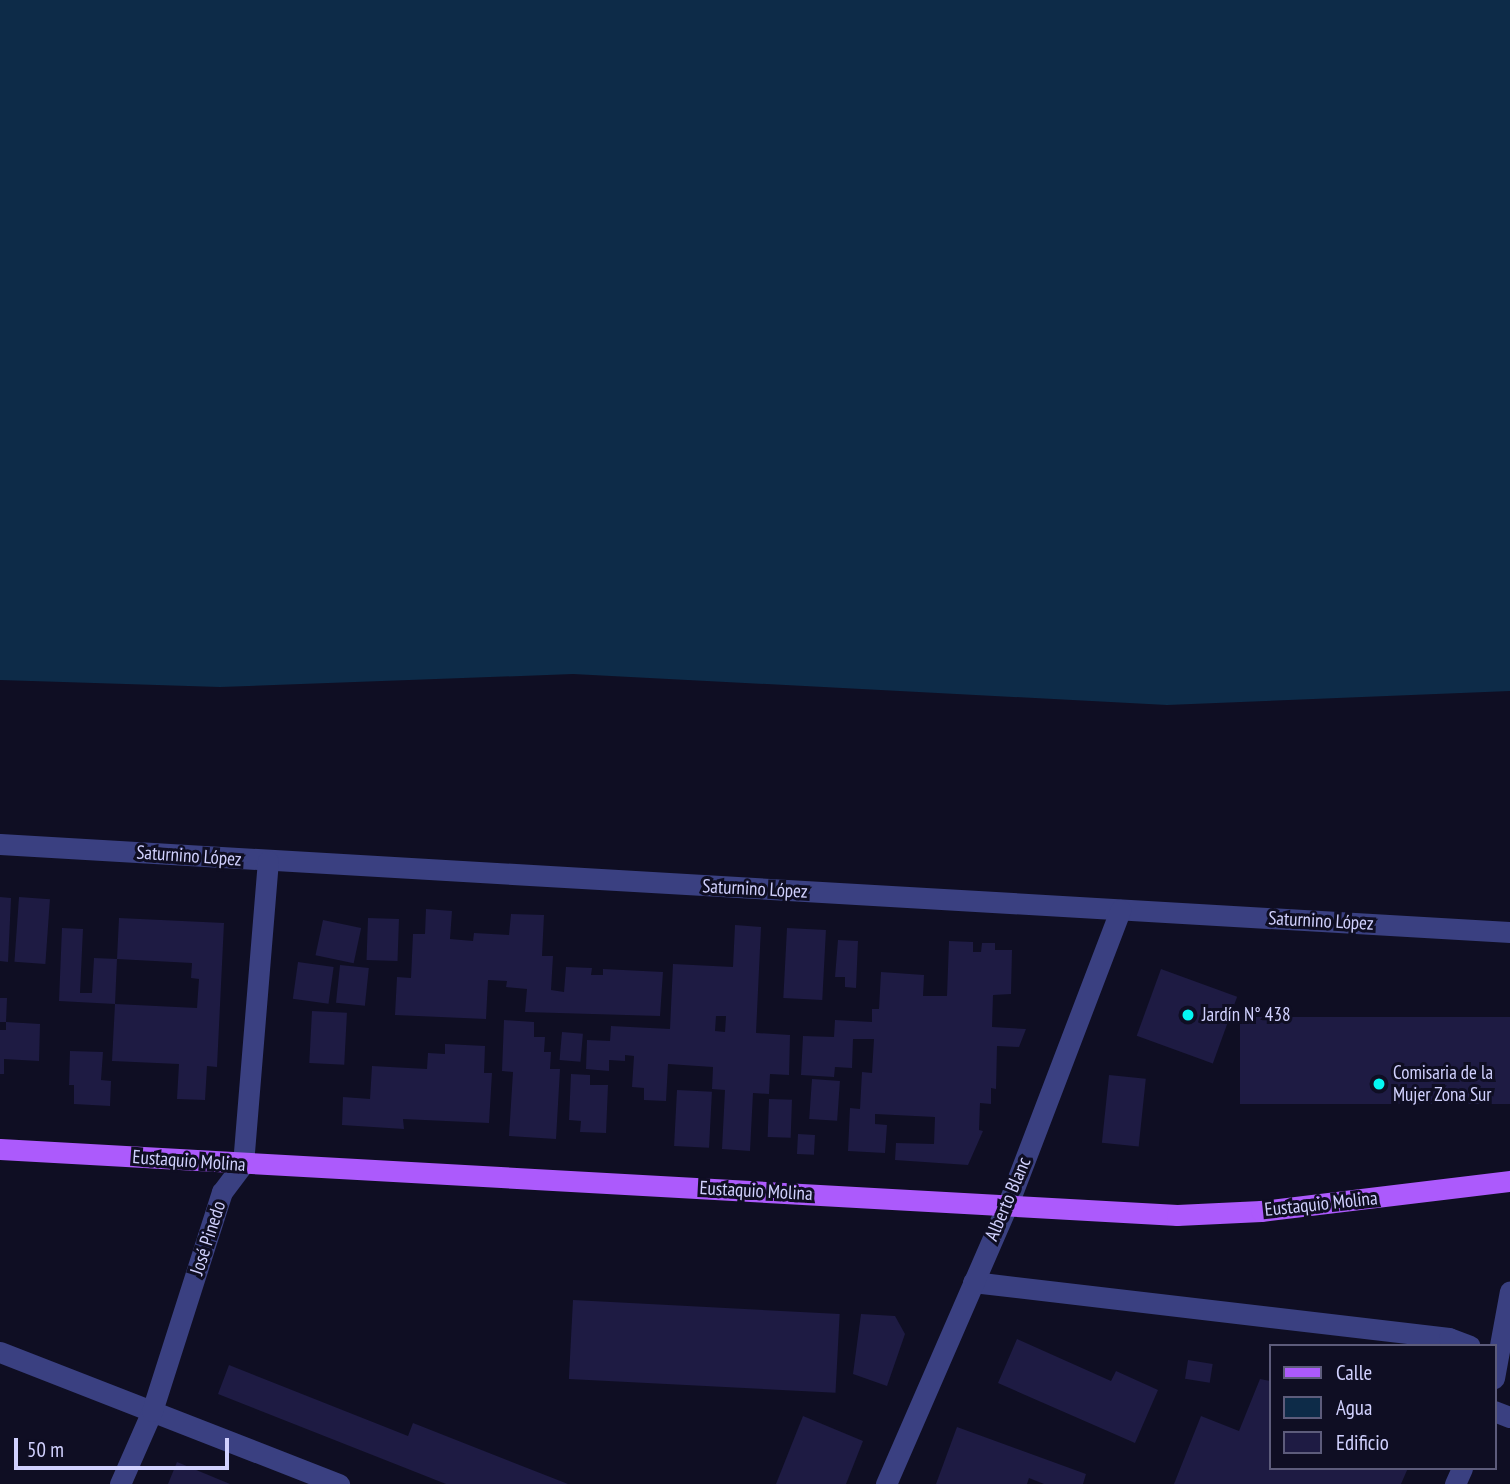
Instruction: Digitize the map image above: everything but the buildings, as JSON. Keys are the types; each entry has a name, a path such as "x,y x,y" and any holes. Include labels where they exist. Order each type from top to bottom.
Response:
{"main road":[{"name":"Eustaquio Molina","path":"0,1149 1189,1214 1261,1211 1510,1181"}],"street":[{"name":"Saturnino López","path":"0,844 1510,932"},
{"path":"243,1164 268,861"},
{"name":"Alberto Blanc","path":"886,1484 1008,1204 1120,910"},
{"name":"José Pinedo","path":"120,1484 152,1411 222,1192 243,1164"},
{"path":"973,1282 1449,1338 1465,1344"},
{"path":"1496,1355 1510,1291"},
{"path":"0,1352 339,1484"}],"water":[{"path":"0,0 1510,0 1510,691 1167,705 573,674 220,687 0,680"}],"place":[{"name":"Jardín N° 438","path":"1188,1015"},
{"name":"Comisaria de la Mujer Zona Sur","path":"1379,1084"}]}
